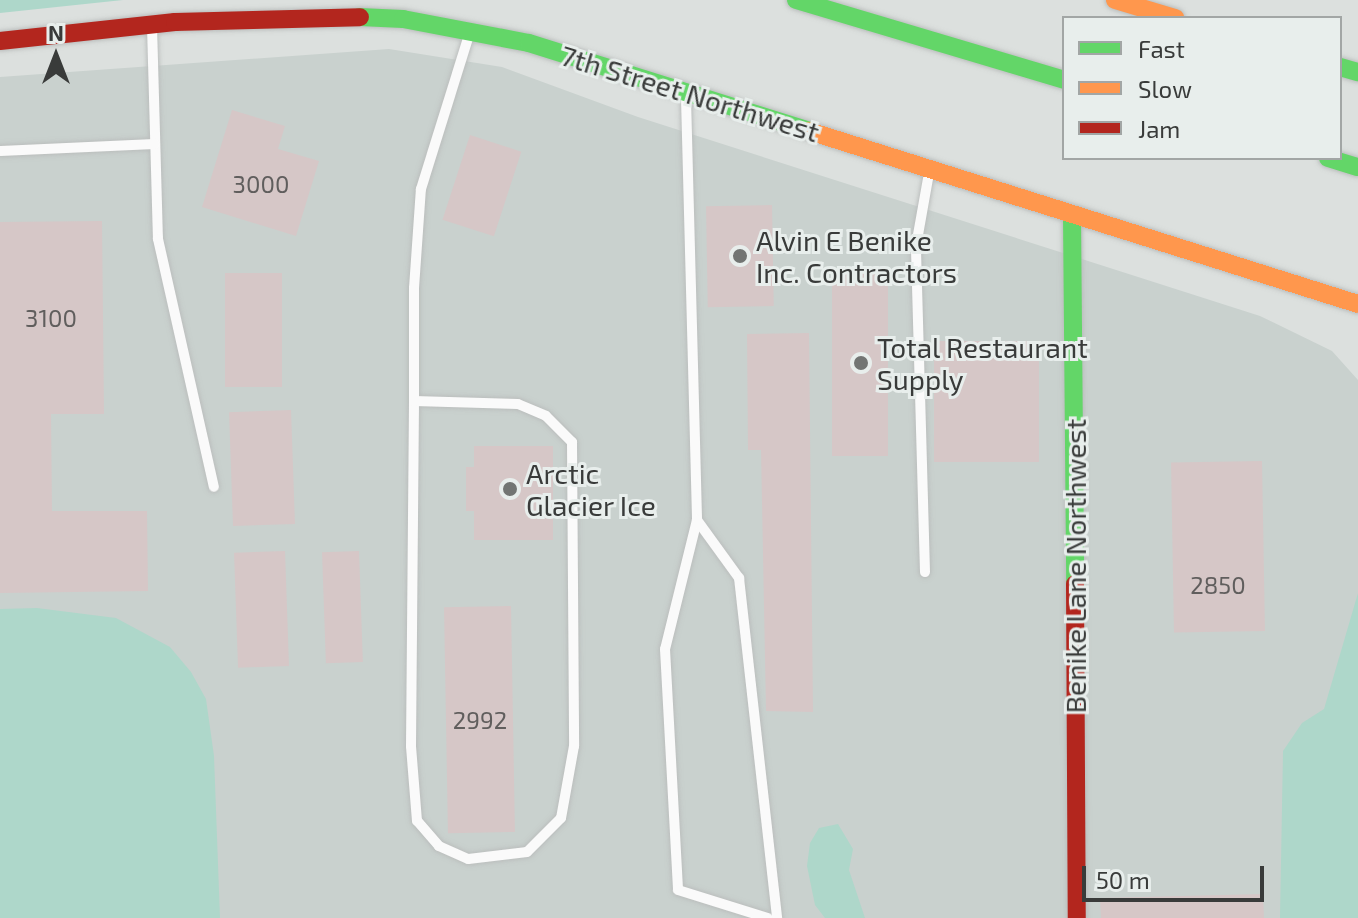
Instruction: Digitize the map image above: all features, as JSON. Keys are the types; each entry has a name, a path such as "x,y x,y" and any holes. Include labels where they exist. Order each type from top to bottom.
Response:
{"main road":[{"path":"796,0 1062,79"},
{"path":"1115,0 1168,16"},
{"name":"7th Street Northwest","path":"0,41 152,24 333,16 403,19 471,30 930,167 1072,215 1331,291 1358,304"},
{"path":"1335,160 1358,167"},
{"name":"Benike Lane Northwest","path":"1072,215 1077,918"}],"lane":[{"path":"152,24 158,239 214,487"},
{"path":"414,401 518,404 546,416 572,442 574,746 561,818 527,852 468,859 439,846 417,821 411,746 414,401 421,189 471,30"},
{"path":"686,92 697,520 665,649 678,890 768,918"},
{"path":"0,151 155,144"},
{"path":"925,572 916,246 930,167"},
{"path":"697,520 739,578 777,918"}],"shaded area":[{"path":"389,49 502,67 638,117 1260,316 1332,351 1358,380 1358,661 1320,918 0,918 0,77"}],"green space":[{"path":"0,0 123,0 0,13"},
{"path":"1358,593 1358,918 1280,918 1283,751 1302,723 1324,709"},
{"path":"37,608 116,618 170,647 191,672 206,699 214,756 220,918 0,918 0,609"},
{"path":"838,824 853,849 849,870 865,918 825,918 815,905 807,866 810,843 819,828"}],"building":[{"path":"232,110 285,126 278,149 319,161 296,236 202,207"},
{"path":"470,135 521,152 494,236 442,220"},
{"name":"Alvin E Benike Inc. Contractors","path":"772,205 774,306 708,307 706,206"},
{"path":"102,221 104,414 51,414 52,511 147,511 148,591 0,593 0,222"},
{"name":"Total Restaurant Supply","path":"832,271 888,271 888,456 832,456"},
{"path":"225,273 282,273 282,387 225,387"},
{"path":"809,333 813,712 766,711 761,450 748,450 747,334"},
{"path":"934,341 1039,341 1039,462 934,462"},
{"path":"291,410 295,524 233,526 229,412"},
{"name":"Arctic Glacier Ice","path":"474,446 553,446 553,540 474,540 474,511 466,511 466,467 474,467"},
{"path":"1262,461 1265,631 1174,633 1171,463"},
{"path":"285,551 289,666 238,668 234,553"},
{"path":"359,551 363,662 326,663 322,552"},
{"path":"511,606 515,832 448,833 444,607"},
{"path":"1263,894 1264,918 1101,918 1100,898"}],"traffic: fast":[{"path":"796,0 1062,79"},
{"path":"360,17 403,19 529,43 809,131"},
{"path":"1342,68 1358,72"},
{"path":"1335,160 1358,167"},
{"path":"1072,215 1075,584"}],"traffic: slow":[{"path":"1115,0 1168,16"},
{"path":"809,131 1358,304"}],"traffic: jam":[{"path":"0,41 175,22 360,17"},
{"path":"1075,584 1077,918"}],"place":[{"name":"Alvin E Benike Inc. Contractors","path":"740,256"},
{"name":"Total Restaurant Supply","path":"861,363"},
{"name":"Arctic Glacier Ice","path":"510,489"}]}
